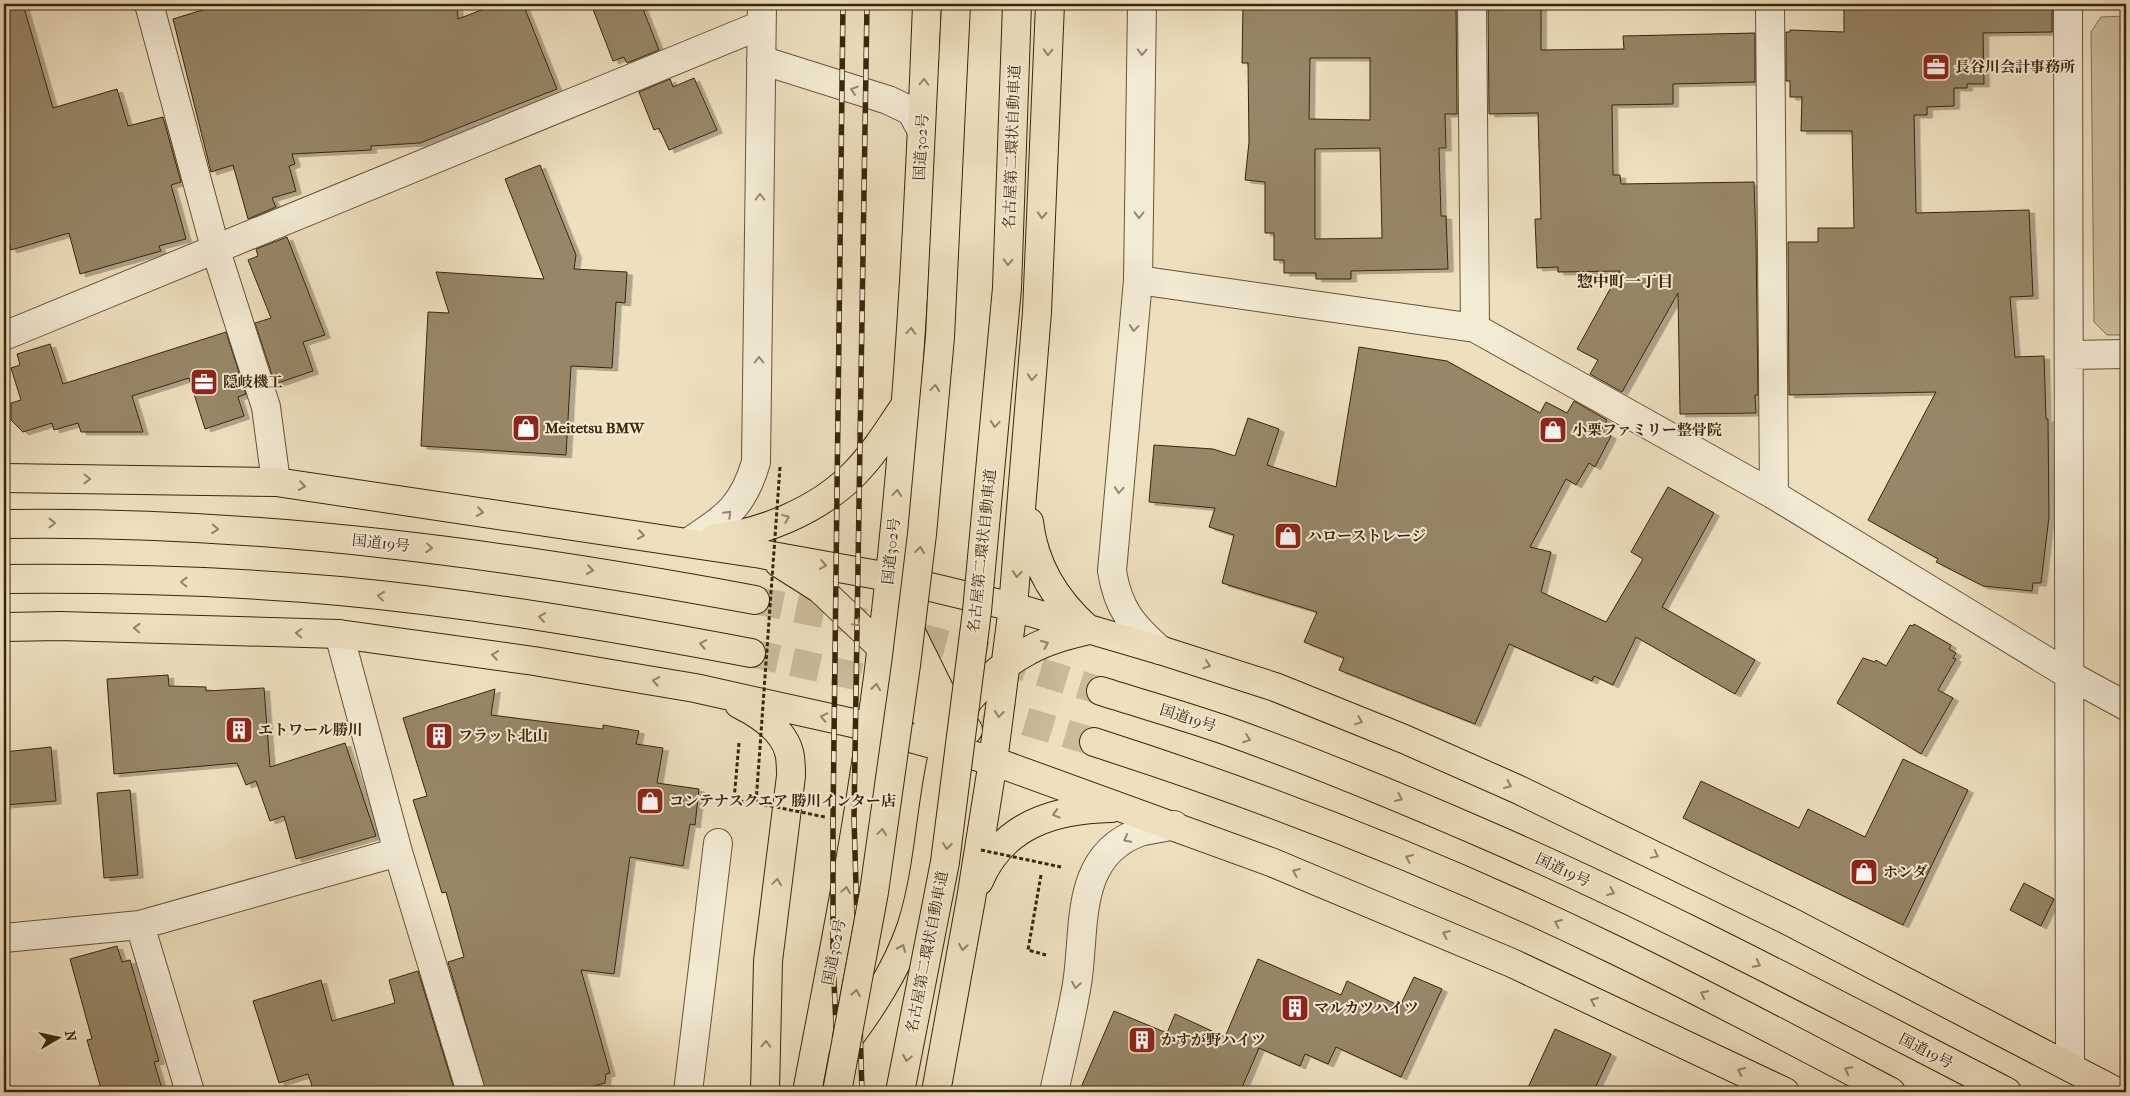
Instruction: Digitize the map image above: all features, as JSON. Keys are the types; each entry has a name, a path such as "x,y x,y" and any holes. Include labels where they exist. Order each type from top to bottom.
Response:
{"highway":[{"name":"国道302号","path":"808,1092 843,908 871,728 889,577 906,405 922,131 927,4"},
{"path":"837,1092 874,892 906,665 922,534 940,337 956,4"},
{"name":"名古屋第二環状自動車道","path":"900,1092 945,862 977,611 1007,288 1017,4"},
{"path":"936,1092 971,899 993,761 1014,607 1037,312 1050,4"},
{"path":"689,542 734,537 769,526 798,514 825,497 853,476 879,444 906,405"},
{"path":"4,478 276,482 761,554 889,577 1014,607 1160,650 1275,688 1404,739 1517,789 1781,917 2117,1092"},
{"path":"1025,483 1035,552 1045,575 1071,614 1089,630"},
{"name":"国道19号","path":"4,524 187,527 313,536 450,550 612,573 755,600"},
{"path":"761,554 793,570 820,589 881,647 930,698 957,716 993,761"},
{"path":"889,577 930,698 958,798 968,844 971,899"},
{"path":"4,579 195,582 339,591 472,606 608,626 750,653"},
{"path":"871,728 930,698 965,670 991,641 1014,607"},
{"path":"4,627 60,626 339,634 534,660 721,694 871,728 993,761 1271,862 1503,959 1785,1092"},
{"path":"808,1092 868,1013 892,969 910,928 924,877 944,748 957,716 980,689 1005,667 1028,651 1056,639 1089,630"},
{"name":"国道19号","path":"1101,690 1225,730 1351,778 1485,834 1619,895 1756,963 2006,1092"},
{"path":"721,694 758,714 778,732 789,752 791,776 768,961 765,1092"},
{"path":"1094,742 1208,779 1339,829 1472,884 1614,949 1891,1092"},
{"path":"971,899 986,864 1004,842 1027,825 1052,815 1080,808 1122,808"}],"street":[{"path":"150,4 216,251 266,407 276,482"},
{"path":"1142,4 1138,280 1112,571 1115,592 1122,610 1137,629 1160,650"},
{"path":"1472,4 1475,328"},
{"path":"1770,4 1774,495"},
{"path":"2068,4 2071,676 2070,1067"},
{"path":"4,336 216,251 762,14 756,462 750,484 740,501 726,517 689,542"},
{"path":"761,60 888,100 911,111 922,131"},
{"path":"1138,280 1475,328 1774,495 2071,676 2126,706"},
{"path":"2070,355 2126,354"},
{"path":"339,634 398,852 471,1092"},
{"path":"1054,1092 1077,982 1081,919 1088,887 1099,864 1117,845 1140,832 1174,826"},
{"path":"688,1092 718,843"},
{"path":"4,938 140,925 398,852"},
{"path":"140,925 190,1092"}],"path":[{"path":"756,803 780,467"},
{"path":"740,741 734,800 825,817"},
{"path":"1041,875 1028,950 1047,956"}],"shaded area":[{"path":"2126,16 2126,335 2107,335 2094,322 2091,32 2101,17"}],"building":[{"path":"4,4 23,4 53,108 117,89 128,126 163,117 181,182 171,185 186,239 159,246 161,251 80,274 69,233 11,250 4,224"},
{"path":"222,4 457,4 458,19 497,4 523,4 557,89 420,143 371,146 371,150 292,154 295,164 289,166 296,191 272,198 276,207 248,219 233,165 211,172 173,19"},
{"path":"591,4 641,4 659,50 627,63 624,57 613,61"},
{"path":"1243,4 1456,4 1457,114 1445,114 1446,148 1439,148 1441,216 1446,216 1448,269 1351,271 1351,279 1316,279 1316,273 1284,273 1284,260 1274,260 1274,233 1265,233 1265,182 1245,180 1249,142 1248,63 1242,63","holes":["1310,58 1370,58 1370,120 1309,119","1380,148 1382,238 1315,239 1315,149"]},
{"path":"1488,4 1541,4 1541,50 1624,49 1623,36 1755,33 1755,82 1673,84 1673,104 1612,105 1613,175 1620,175 1621,184 1754,182 1758,395 1755,395 1756,413 1680,414 1678,293 1622,392 1590,374 1598,360 1577,349 1620,271 1558,272 1558,267 1537,268 1535,219 1541,219 1538,113 1489,114"},
{"path":"2052,4 2052,32 1983,33 1984,84 1967,84 1967,88 1954,88 1954,106 1927,107 1927,115 1914,115 1916,213 2029,210 2033,296 2010,297 2015,357 2044,356 2046,419 2048,419 2049,517 2041,583 2033,583 2032,591 1983,586 1936,562 1938,559 1868,520 1936,392 1789,395 1788,242 1818,242 1818,228 1854,228 1852,131 1801,131 1802,97 1790,97 1790,81 1786,81 1786,32 1790,32 1790,30 1844,32 1844,5"},
{"path":"694,78 717,130 669,150 659,128 654,130 639,92 670,79 673,87"},
{"path":"540,165 576,255 574,269 627,272 625,303 616,302 612,368 571,366 566,455 421,446 428,312 449,313 436,272 544,279 505,179"},
{"path":"287,237 325,335 303,342 313,371 275,384 255,323 271,318 248,260 258,256 256,249"},
{"path":"226,332 246,394 238,397 244,416 205,429 189,378 132,396 143,432 81,432 78,423 54,430 52,423 23,432 11,420 11,403 21,400 11,368 20,365 17,354 50,344 63,384"},
{"path":"1359,347 1447,361 1540,413 1546,402 1567,413 1574,401 1607,420 1601,430 1611,436 1595,467 1589,463 1576,485 1566,479 1530,547 1551,552 1541,592 1606,622 1643,559 1631,552 1668,487 1714,513 1662,607 1755,660 1735,694 1636,637 1613,685 1594,676 1592,681 1509,644 1475,724 1339,670 1344,658 1304,642 1317,612 1222,583 1234,535 1209,527 1215,508 1149,502 1154,445 1213,449 1235,456 1248,418 1279,429 1267,465 1336,487"},
{"path":"1914,624 1951,645 1949,649 1956,653 1953,658 1956,659 1938,690 1953,698 1921,754 1837,703 1863,658 1875,662 1876,660 1886,666 1910,625 1913,626"},
{"path":"168,675 169,686 206,687 206,691 264,688 270,767 345,743 376,836 296,859 284,816 270,821 256,781 246,785 237,763 114,774 107,679"},
{"path":"495,689 491,715 603,729 603,725 639,731 636,744 663,748 657,783 699,789 695,825 690,824 683,866 630,857 614,974 581,970 610,1073 606,1074 605,1083 572,1092 486,1092 448,962 464,957 446,892 442,893 413,800 427,796 403,718"},
{"path":"51,747 56,801 4,805 4,752"},
{"path":"1903,759 1968,790 1903,925 1683,818 1701,781 1799,828 1808,809 1865,837"},
{"path":"130,790 138,875 104,878 97,793"},
{"path":"2024,883 2054,899 2041,926 2010,910"},
{"path":"117,946 122,962 130,960 159,1061 154,1062 163,1092 102,1092 87,1040 92,1039 70,959"},
{"path":"1258,959 1341,995 1347,981 1400,1006 1414,977 1442,989 1401,1077 1336,1047 1328,1064 1305,1054 1300,1066 1259,1048 1240,1092 1079,1092 1114,1011 1167,1033 1175,1014 1225,1037"},
{"path":"418,971 455,1092 314,1092 308,1074 279,1083 253,1001 321,980 332,1021 395,1003 389,980"},
{"path":"1555,1029 1611,1054 1593,1092 1526,1092"}],"tunnel":[{"path":"755,600 872,624 996,658 1101,691"},
{"path":"751,653 901,686"},
{"path":"945,697 1094,742"}],"railway":[{"path":"839,1092 833,960 833,820 843,4"},
{"path":"862,1092 854,818 867,4"}],"place":[{"name":"長谷川会計事務所","path":"1936,67"},
{"name":"隠岐機工","path":"204,382"},
{"name":"Meitetsu BMW","path":"526,428"},
{"name":"小栗ファミリー整骨院","path":"1553,430"},
{"name":"ハローストレージ","path":"1288,536"},
{"name":"エトワール勝川","path":"239,730"},
{"name":"フラット北山","path":"439,736"},
{"name":"コンテナスクエア 勝川インター店","path":"650,801"},
{"name":"ホンダ","path":"1864,872"},
{"name":"マルカツハイツ","path":"1295,1008"},
{"name":"かすが野ハイツ","path":"1142,1040"}],"district":[{"name":"惣中町一丁目","path":"1625,281"}]}
